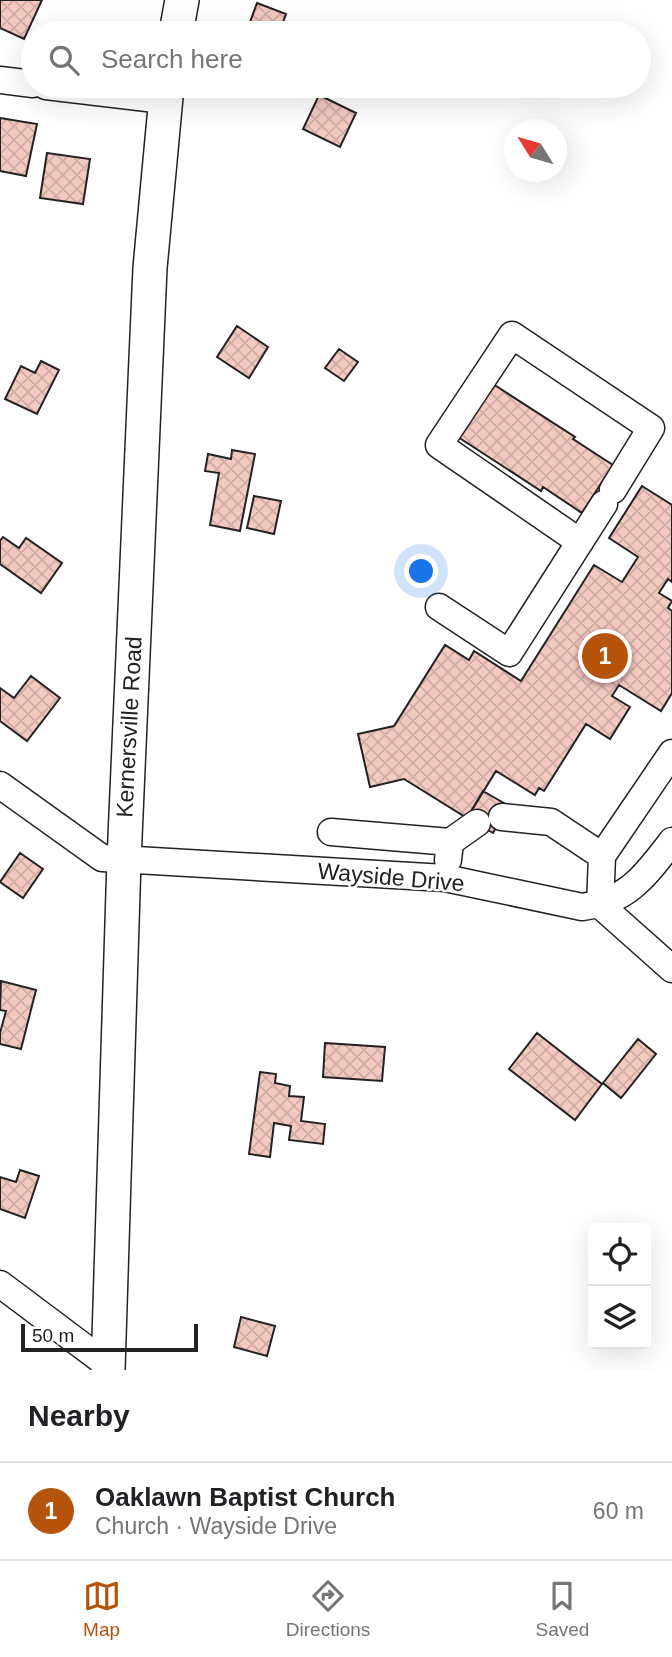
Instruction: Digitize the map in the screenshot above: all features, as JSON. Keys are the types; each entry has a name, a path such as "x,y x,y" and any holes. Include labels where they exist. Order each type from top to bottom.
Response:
{"main road":[{"path":"178,21 182,0"},
{"name":"Kernersville Road","path":"108,1367 124,860 149,268 165,98"}],"street":[{"path":"0,80 21,83"},
{"path":"439,607 509,653 580,542 608,497 662,435 512,335 439,444 580,542"},
{"path":"672,753 602,856 600,905 672,969"},
{"name":"Wayside Drive","path":"0,786 102,858 445,878 582,907 613,900 637,884 672,841"},
{"path":"331,832 450,842 489,820 551,822 602,856"},
{"path":"445,878 450,842"},
{"path":"0,1284 108,1367"}],"building":[{"path":"0,0 42,0 32,21 21,21 21,38 0,28"},
{"path":"257,3 286,14 283,21 250,21"},
{"path":"318,98 325,98 356,113 340,147 303,129"},
{"path":"0,118 37,124 26,176 0,171"},
{"path":"47,153 90,159 83,204 40,198"},
{"path":"237,326 268,347 249,378 217,357"},
{"path":"339,349 358,362 344,381 325,368"},
{"path":"41,361 59,370 37,414 5,399 21,366 35,373"},
{"path":"493,384 613,465 582,513 543,487 541,491 458,437"},
{"path":"232,450 255,454 240,531 210,525 219,473 205,471 208,454 231,459"},
{"path":"642,486 672,505 672,582 668,579 659,593 672,601 668,608 672,611 672,693 661,711 619,685 612,696 630,707 610,739 586,724 544,791 539,788 535,795 496,771 467,818 404,779 370,787 358,734 394,726 445,645 469,660 474,651 521,681 594,565 622,582 638,557 609,538"},
{"path":"254,496 281,501 274,534 247,528"},
{"path":"3,537 19,548 26,538 62,563 41,593 0,564 0,541"},
{"path":"31,676 60,698 27,741 0,721 0,688 14,698"},
{"path":"483,791 509,806 493,833 467,818"},
{"path":"20,853 43,869 23,898 0,882"},
{"path":"1,981 36,990 21,1049 0,1044 6,1011 0,1010"},
{"path":"537,1033 602,1084 575,1120 509,1069"},
{"path":"638,1039 656,1054 621,1098 603,1083"},
{"path":"325,1043 385,1047 382,1081 323,1077"},
{"path":"260,1072 276,1074 275,1083 290,1086 289,1096 304,1097 301,1121 325,1124 323,1144 289,1140 291,1126 274,1123 270,1157 249,1154"},
{"path":"20,1170 39,1176 25,1218 0,1209 0,1177 16,1182"},
{"path":"241,1317 275,1326 267,1356 234,1347"}],"place":[{"name":"Oaklawn Baptist Church","path":"605,656"}]}
